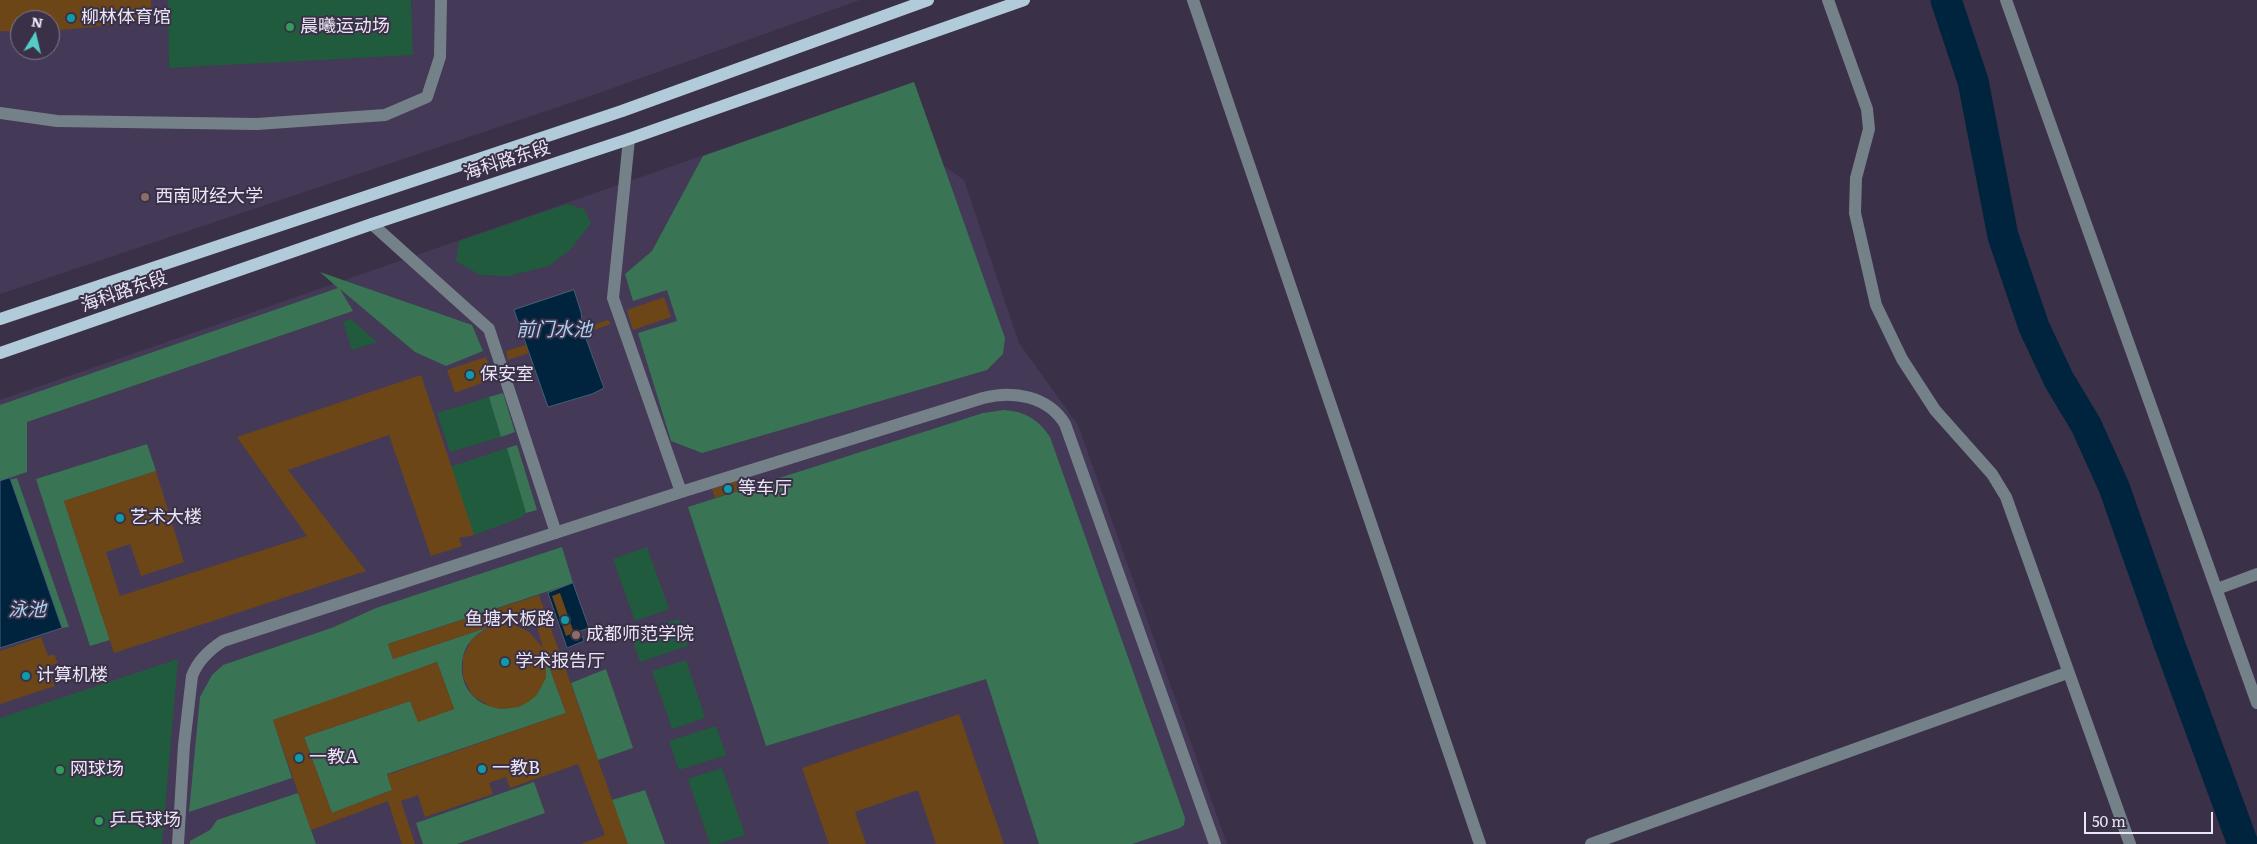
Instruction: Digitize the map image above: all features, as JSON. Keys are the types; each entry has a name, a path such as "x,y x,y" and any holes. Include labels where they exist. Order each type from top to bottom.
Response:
{"main road":[{"name":"海科路东段","path":"0,319 612,114 928,0"},
{"name":"海科路东段","path":"0,354 372,224 629,139 1024,0"}],"street":[{"path":"0,114 57,120 257,124 386,115 427,97 440,57 441,0"},
{"path":"1193,0 1480,844"},
{"path":"1828,0 1866,109 1869,129 1856,178 1855,212 1876,305 1902,359 1935,410 1992,474 2006,497 2067,673 2130,844"},
{"path":"2006,0 2257,703"},
{"path":"629,139 613,298 681,492"},
{"path":"372,224 488,329 556,533"},
{"path":"178,844 184,745 191,686 196,667 213,648 233,637 681,492 995,395 1015,394 1046,405 1060,416 1065,424 1211,843"},
{"path":"2217,588 2257,574"},
{"path":"1591,844 2067,673"}],"shaded area":[{"name":"西南财经大学","path":"0,0 860,0 579,100 0,294"},
{"name":"成都师范学院","path":"914,82 944,166 964,180 1019,343 1078,425 1227,844 0,844 0,400"}],"green space":[{"name":"晨曦运动场","path":"168,0 411,0 413,55 169,68"},
{"path":"914,82 1005,338 1003,354 987,370 702,453 671,441 638,333 677,321 667,290 633,301 625,274 652,251 703,156"},
{"path":"567,204 584,209 591,223 570,250 549,266 508,276 480,275 456,261 459,241"},
{"path":"320,272 472,325 483,351 446,366 415,352 340,289 353,311 27,422 27,472 0,481 0,405 338,288"},
{"path":"351,319 377,342 352,350 343,322"},
{"path":"503,393 515,432 501,437 489,397"},
{"path":"489,397 501,437 450,452 437,413"},
{"path":"1004,410 1025,414 1036,421 1050,437 1185,818 1184,825 1180,828 1132,844 1039,844 986,679 766,746 688,507 983,413"},
{"path":"147,444 156,471 64,501 110,640 90,646 36,479"},
{"path":"517,445 537,510 526,513 507,448"},
{"path":"507,448 526,513 520,518 474,535 450,467"},
{"path":"17,478 69,627 62,628 10,480"},
{"path":"562,547 573,583 388,644 393,659 489,627 471,641 463,656 464,682 473,696 488,705 504,708 520,705 535,696 544,680 546,658 566,713 387,774 392,790 332,813 304,737 410,701 418,721 454,709 437,662 355,693 273,720 292,778 189,812 200,697 212,675 223,665 334,627 376,608"},
{"path":"647,547 669,609 635,621 613,559"},
{"path":"679,619 688,646 640,662 631,634"},
{"path":"178,659 162,844 0,844 0,718"},
{"path":"686,660 705,718 672,729 652,671"},
{"path":"606,669 633,748 598,760 571,683"},
{"path":"716,726 726,755 679,770 669,741"},
{"path":"722,768 745,835 718,844 710,844 688,779"},
{"path":"534,782 545,813 457,844 423,844 416,823"},
{"path":"645,790 665,844 627,844 612,800"},
{"path":"298,793 316,844 190,844 190,841 210,830 217,820"}],"water":[{"name":"前门水池","path":"574,290 581,312 584,333 604,388 592,394 548,407 514,310"},
{"name":"泳池","path":"10,478 62,628 0,648 0,481"},
{"path":"573,583 589,628 580,631 584,641 567,648 548,593"}],"building":[{"name":"柳林体育馆","path":"0,0 151,0 152,16 102,26 60,30 60,10 10,10 10,32 0,31"},
{"path":"664,297 671,317 633,330 627,310"},
{"path":"608,320 611,324 585,333 586,327"},
{"name":"保安室","path":"526,345 529,353 508,360 506,351"},
{"name":"保安室","path":"486,357 493,379 455,393 447,370"},
{"name":"艺术大楼","path":"421,375 474,535 459,538 462,546 431,556 389,435 288,470 366,571 114,653 64,501 156,471 184,562 141,576 130,544 106,552 120,596 307,536 237,437"},
{"name":"等车厅","path":"740,480 743,489 715,498 712,489"},
{"name":"鱼塘木板路","path":"560,593 574,633 566,636 552,596"},
{"path":"539,595 628,844 581,844 605,835 578,764 510,788 506,777 489,783 493,794 425,817 418,795 401,801 415,844 402,844 388,801 311,830 273,720 437,662 454,709 418,722 410,701 304,737 332,813 392,790 387,775 566,713 546,658 546,678 536,696 519,707 499,709 489,706 472,695 463,677 463,657 472,639 489,627 393,659 388,644","holes":["533,613 543,648 529,632 515,625 500,625"]},
{"name":"计算机楼","path":"41,637 48,656 54,654 58,663 48,667 55,686 0,704 0,651"},
{"path":"959,714 1004,844 936,844 918,790 855,812 866,844 829,844 802,768"}],"waterway":[{"path":"1946,0 1973,81 2003,236 2034,327 2059,380 2086,425 2114,487 2243,844"}],"place":[{"name":"柳林体育馆","path":"71,18"},
{"name":"晨曦运动场","path":"290,27"},
{"name":"西南财经大学","path":"145,197"},
{"name":"保安室","path":"470,375"},
{"name":"等车厅","path":"728,489"},
{"name":"艺术大楼","path":"120,518"},
{"name":"鱼塘木板路","path":"565,620"},
{"name":"成都师范学院","path":"576,635"},
{"name":"学术报告厅","path":"505,662"},
{"name":"计算机楼","path":"26,676"},
{"name":"一教A","path":"299,758"},
{"name":"一教B","path":"482,769"},
{"name":"网球场","path":"60,770"},
{"name":"乒乓球场","path":"99,821"}]}
